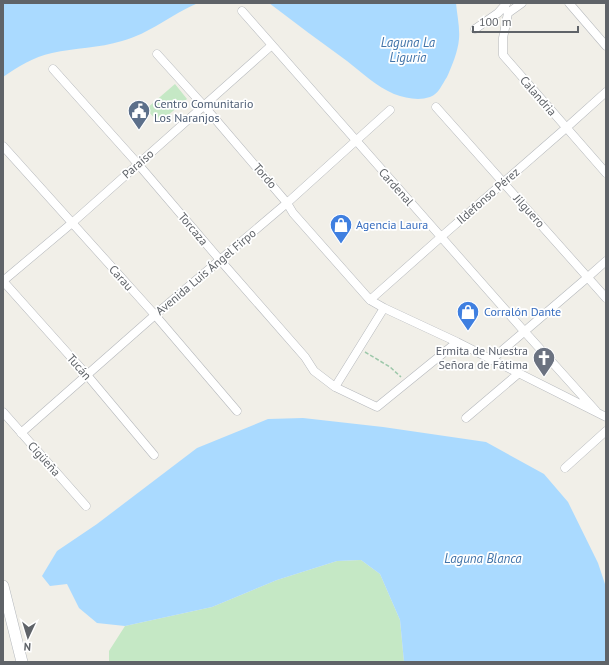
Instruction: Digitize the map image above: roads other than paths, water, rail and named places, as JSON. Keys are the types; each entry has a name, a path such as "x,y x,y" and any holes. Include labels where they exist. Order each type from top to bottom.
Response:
{"street":[{"path":"475,29 506,8 522,3"},
{"path":"569,3 606,46"},
{"name":"Calandria","path":"506,8 503,55 606,173"},
{"name":"Cardenal","path":"242,11 524,331 603,416"},
{"name":"Paraíso","path":"3,281 72,223 272,45"},
{"name":"Tordo","path":"157,54 204,106 287,202 293,213 370,300 603,416"},
{"name":"Torcaza","path":"53,69 138,164 305,357 314,371 335,387 377,407 456,342"},
{"name":"Ildefonso Pérez","path":"370,300 606,92"},
{"name":"Jilguero","path":"436,107 606,298"},
{"name":"Avenida Luis Ángel Firpo","path":"21,433 287,202 390,110"},
{"name":"Carau","path":"3,146 237,410"},
{"path":"492,360 606,261"},
{"name":"Tucán","path":"3,281 154,455"},
{"path":"335,387 384,308"},
{"path":"466,418 519,373"},
{"name":"Cigüeña","path":"3,412 86,506"},
{"path":"565,468 606,431"},
{"path":"3,586 22,662"}],"water":[{"path":"3,3 198,3 132,38 105,45 61,51 38,57 3,77"},
{"name":"Laguna La Liguria","path":"269,3 456,3 459,39 453,63 447,77 436,94 421,99 403,97 387,91 375,83"},
{"name":"Laguna Blanca","path":"303,418 383,427 486,442 544,474 568,502 598,563 606,587 606,662 404,662 400,620 380,574 361,560 337,561 277,580 212,607 125,626 97,623 79,608 67,584 50,586 42,576 57,551 97,524 197,448 268,419"}],"place":[{"name":"Centro Comunitario Los Naranjos","path":"139,130"},
{"name":"Agencia Laura","path":"341,244"},
{"name":"Corralón Dante","path":"468,332"},
{"name":"Ermita de Nuestra Señora de Fátima","path":"544,378"}]}
